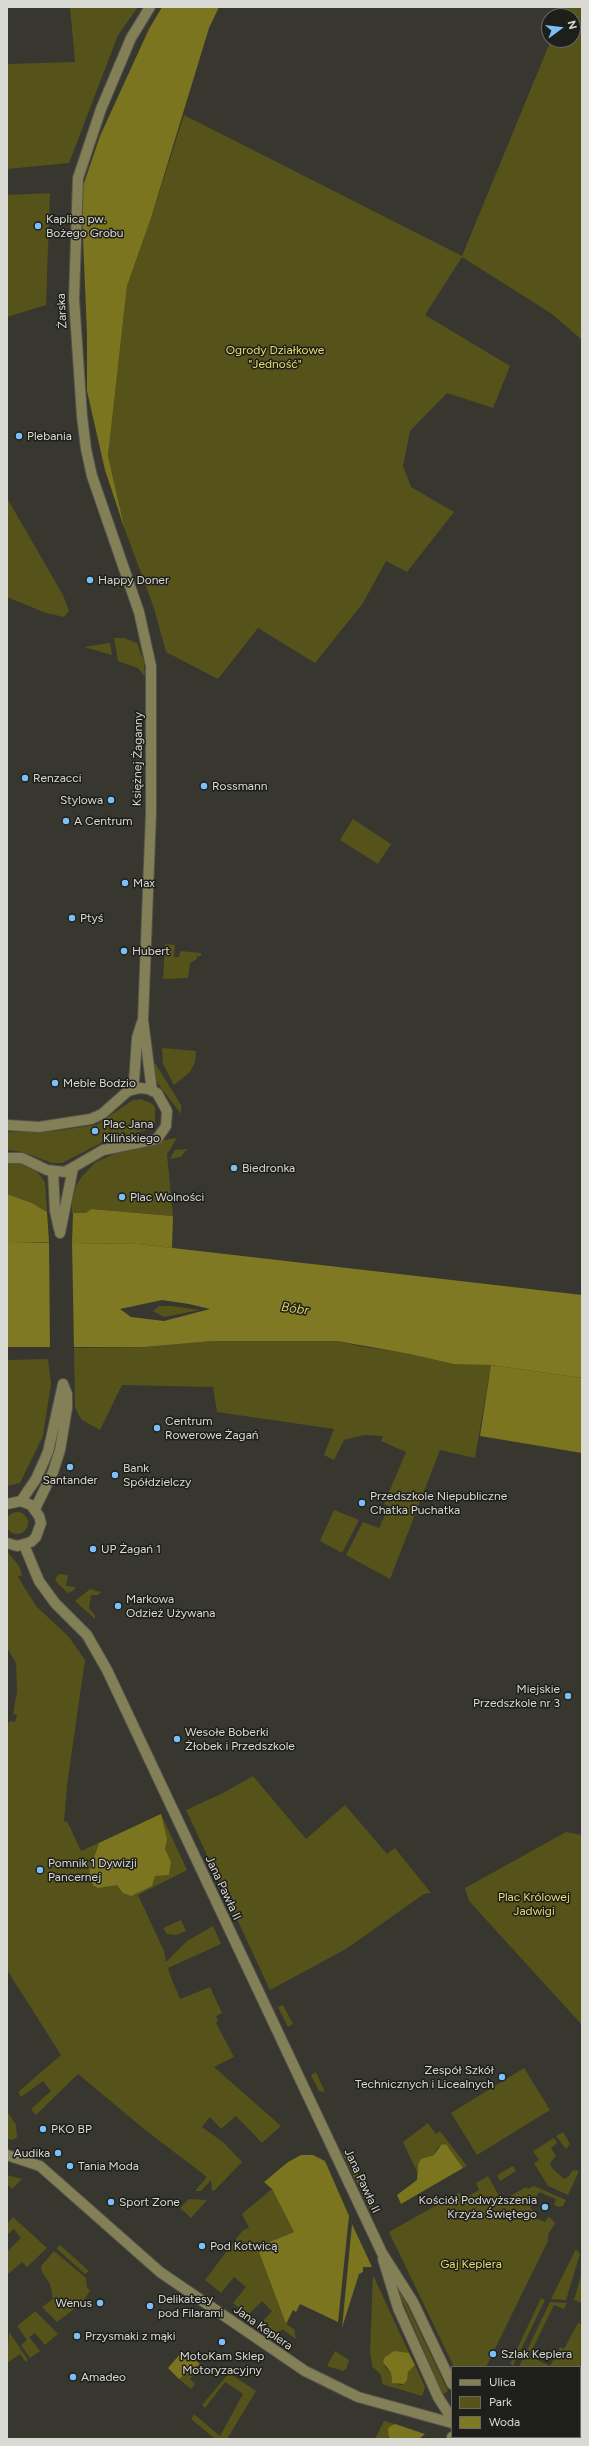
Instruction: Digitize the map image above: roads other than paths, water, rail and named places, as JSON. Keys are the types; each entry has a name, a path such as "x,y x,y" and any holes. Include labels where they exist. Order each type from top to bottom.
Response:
{"main road":[{"name":"Żarska","path":"142,620 92,476 86,449 74,307 74,255 78,178 86,150 131,38 150,7"},
{"name":"Księżnej Żaganny","path":"142,620 150,658 152,696 143,1020 152,1090"},
{"name":"Księżnej Żaganny","path":"128,1091 134,1082 137,1038 143,1020"},
{"path":"7,1125 39,1127 91,1119 102,1114 128,1091 140,1088 152,1090 161,1098 167,1111 166,1126 162,1133 149,1142 122,1145 103,1150 65,1172 53,1171 22,1158 7,1158"},
{"path":"53,1171 55,1211 60,1233 73,1168"},
{"path":"21,1501 36,1479 48,1452 63,1384 67,1394 67,1408 60,1450 53,1472 35,1509"},
{"path":"7,1504 21,1501 35,1509 41,1523 40,1530 31,1542 17,1546 7,1543"},
{"name":"Jana Pawła II","path":"24,1545 39,1581 55,1603 87,1635 107,1670 382,2253 414,2302 451,2382"},
{"name":"Jana Keplera","path":"7,2155 40,2166 160,2272 305,2371 358,2397 451,2423"},
{"name":"Jana Pawła II","path":"382,2253 398,2308 435,2390 445,2410 451,2418"}],"water":[{"name":"Bóbr","path":"7,1242 138,1244 582,1295 582,1378 491,1365 454,1364 410,1354 337,1341 213,1341 144,1347 7,1347","holes":["162,1300 210,1309 164,1321 131,1317 120,1309"]}],"place":[{"name":"Kaplica pw. Bożego Grobu","path":"38,226"},
{"name":"Plebania","path":"19,436"},
{"name":"Happy Doner","path":"90,580"},
{"name":"Renzacci","path":"25,778"},
{"name":"Rossmann","path":"204,786"},
{"name":"Stylowa","path":"111,800"},
{"name":"A Centrum","path":"66,821"},
{"name":"Max","path":"125,883"},
{"name":"Ptyś","path":"72,918"},
{"name":"Hubert","path":"124,951"},
{"name":"Meble Bodzio","path":"55,1083"},
{"name":"Plac Jana Kilińskiego","path":"95,1131"},
{"name":"Biedronka","path":"234,1168"},
{"name":"Plac Wolności","path":"122,1197"},
{"name":"Centrum Rowerowe Żagań","path":"157,1428"},
{"name":"Santander","path":"70,1467"},
{"name":"Bank Spółdzielczy","path":"115,1475"},
{"name":"Przedszkole Niepubliczne Chatka Puchatka","path":"362,1503"},
{"name":"UP Żagań 1","path":"93,1549"},
{"name":"Markowa Odzież Używana","path":"118,1606"},
{"name":"Miejskie Przedszkole nr 3","path":"568,1696"},
{"name":"Wesołe Boberki Żłobek i Przedszkole","path":"177,1739"},
{"name":"Pomnik 1 Dywizji Pancernej","path":"40,1870"},
{"name":"Zespół Szkół Technicznych i Licealnych","path":"502,2077"},
{"name":"PKO BP","path":"43,2129"},
{"name":"Audika","path":"58,2153"},
{"name":"Tania Moda","path":"70,2166"},
{"name":"Sport Zone","path":"111,2202"},
{"name":"Kościół Podwyższenia Krzyża Świętego","path":"545,2207"},
{"name":"Pod Kotwicą","path":"202,2246"},
{"name":"Wenus","path":"100,2303"},
{"name":"Delikatesy pod Filarami","path":"150,2306"},
{"name":"Przysmaki z mąki","path":"77,2336"},
{"name":"MotoKam Sklep Motoryzacyjny","path":"222,2342"},
{"name":"Szlak Keplera","path":"493,2354"},
{"name":"Amadeo","path":"73,2377"}],"park label":[{"name":"Ogrody Działkowe \"Jedność\"","path":"275,357"},
{"name":"Plac Królowej Jadwigi","path":"534,1904"},
{"name":"Gaj Keplera","path":"471,2264"}]}
